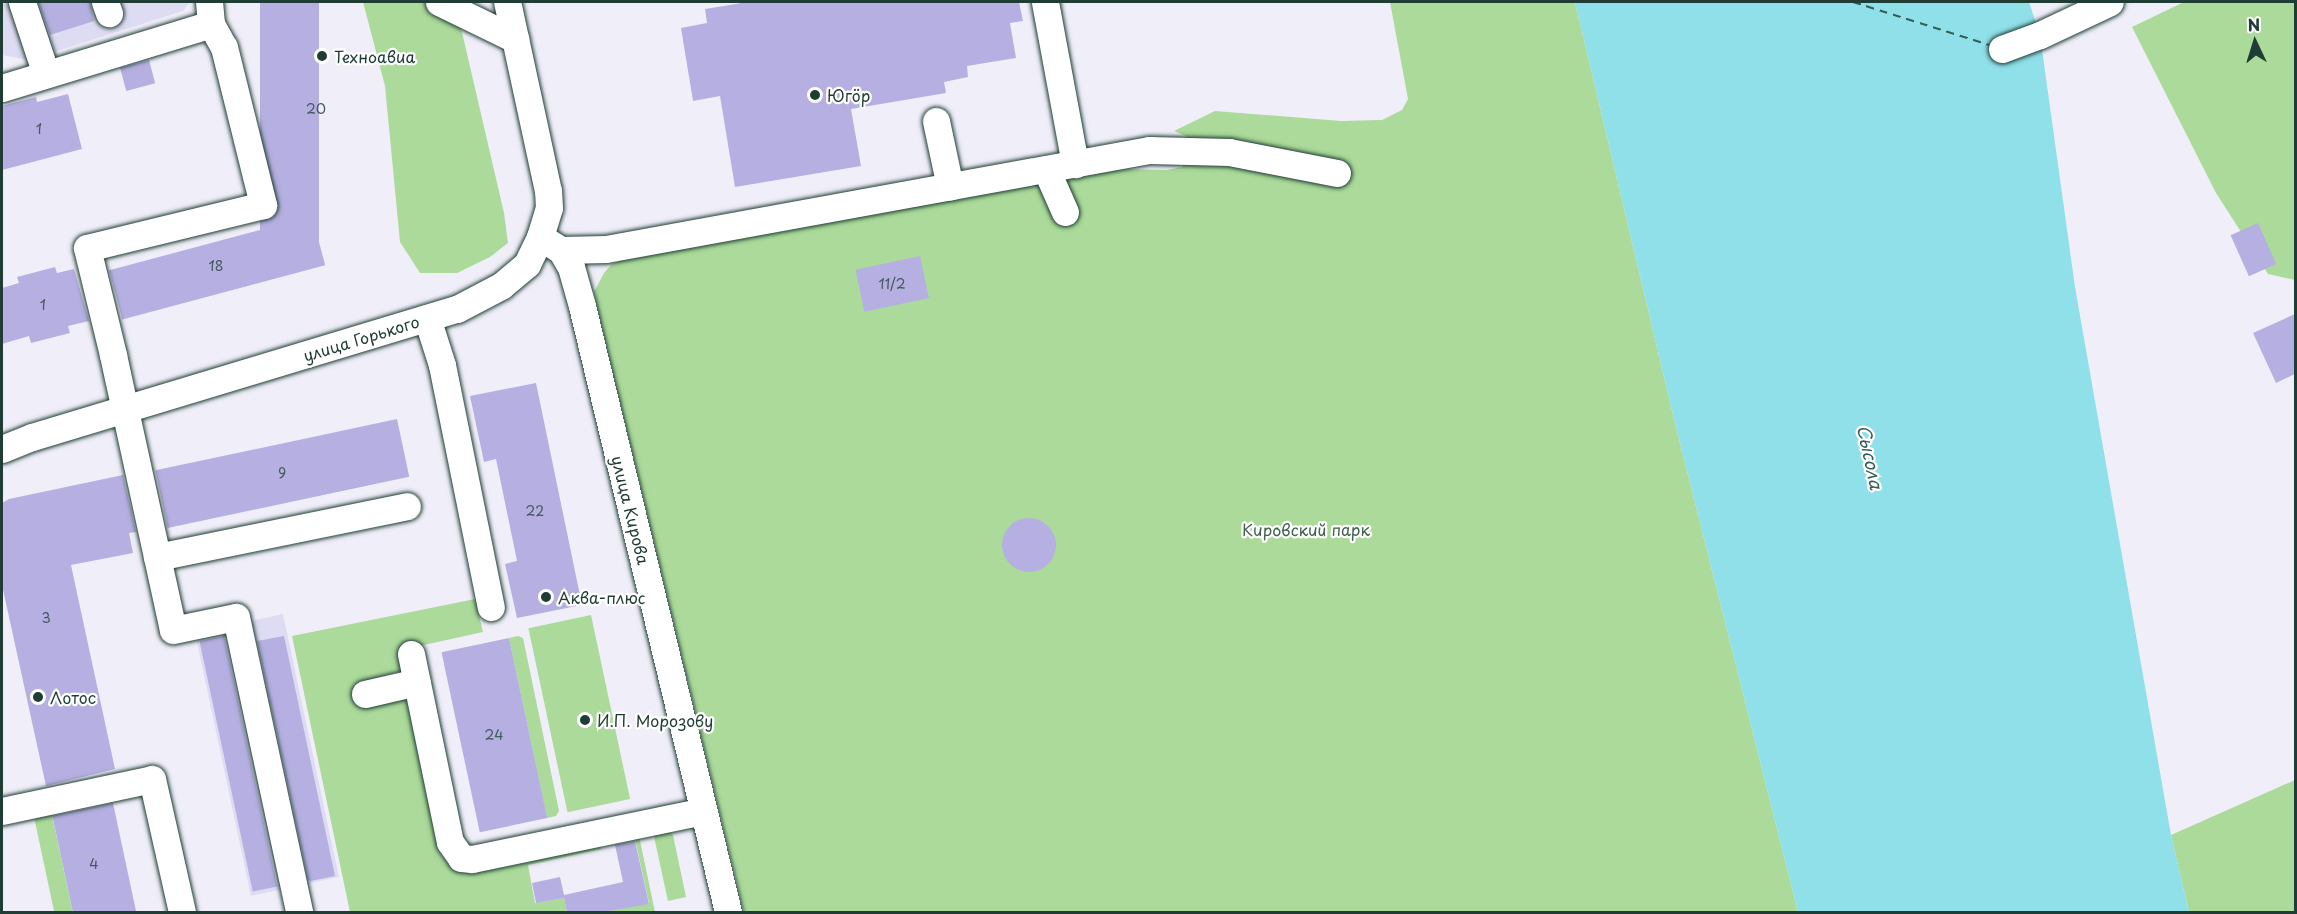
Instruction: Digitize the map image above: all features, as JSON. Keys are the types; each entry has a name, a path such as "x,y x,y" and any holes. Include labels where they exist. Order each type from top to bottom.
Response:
{"street":[{"path":"22,2 46,74"},
{"path":"439,2 515,39"},
{"path":"507,2 548,191 550,243 606,249 1149,150 1229,152 1336,173"},
{"path":"1045,2 1075,164"},
{"path":"2002,49 2040,35 2110,2"},
{"path":"2,88 210,13 224,47 263,205 87,248 173,630 236,617 299,912"},
{"path":"936,121 950,187"},
{"path":"1046,169 1065,212"},
{"name":"улица Горького","path":"2,449 125,409 457,309 501,286 550,243"},
{"name":"улица Кирова","path":"550,243 572,267 728,912"},
{"path":"427,318 442,365 491,608"},
{"path":"157,557 407,506"},
{"path":"411,654 450,842 461,858 472,859 703,811"},
{"path":"365,694 417,682"},
{"path":"2,811 152,779 182,912"}],"shaded area":[{"path":"2,2 190,2 183,11 28,60 2,55"},
{"path":"283,614 339,877 251,896 195,633"}],"green space":[{"path":"363,2 455,2 504,213 508,243 490,257 457,273 420,273 400,242 385,86"},
{"name":"Кировский парк","path":"1390,2 1575,2 1675,423 1798,912 744,912 596,302 594,292 604,273 611,265 628,257 1118,169 1167,170 1182,167 1189,158 1191,148 1186,136 1174,131 1215,111 1341,121 1382,120 1402,110 1408,99"},
{"path":"2184,2 2295,2 2295,280 2268,274 2216,193 2132,27"},
{"path":"475,599 483,632 401,650 402,669 398,672 354,685 358,703 402,697 410,705 441,855 451,867 599,839 601,849 528,865 535,903 564,898 567,912 350,912 292,636"},
{"path":"591,615 630,799 567,812 528,628"},
{"path":"518,636 523,638 559,811 556,816 547,818 509,638"},
{"path":"2295,780 2295,912 2189,912 2171,835"},
{"path":"52,815 73,912 54,912 34,819"},
{"path":"638,831 655,912 604,912 649,903 635,839 615,844 614,839"},
{"path":"669,831 673,835 686,897 668,901 653,832"}],"water":[{"name":"Сысола","path":"1575,2 2029,2 2040,35 2075,287 2171,835 2189,912 1798,912 1675,423"}],"building":[{"path":"38,2 90,2 94,21 50,35"},
{"path":"260,2 319,2 319,241 260,241"},
{"name":"Югöр","path":"748,2 1019,2 1023,21 1010,23 1016,58 967,66 968,77 944,82 946,93 851,109 861,166 735,187 720,96 693,101 681,28 707,23 705,9"},
{"path":"149,60 155,83 126,91 120,68"},
{"path":"68,94 82,149 2,170 2,106 36,97 37,102"},
{"path":"312,216 325,265 122,320 109,270"},
{"path":"2258,223 2276,264 2249,276 2231,235"},
{"path":"920,256 929,298 864,312 855,270"},
{"path":"55,267 57,273 74,269 89,321 68,326 70,333 31,343 29,336 2,344 2,288 19,283 17,277"},
{"path":"2295,314 2295,374 2276,383 2253,333"},
{"path":"536,383 582,605 517,618 505,564 517,561 496,459 484,462 470,396"},
{"path":"397,419 409,477 168,528 155,470"},
{"path":"123,475 136,532 129,533 133,553 71,565 115,769 46,786 2,585 2,503 9,499"},
{"path":"1024,518 1034,518 1044,522 1052,530 1056,545 1052,560 1044,568 1034,572 1024,572 1014,568 1006,560 1002,550 1002,540 1006,530 1014,522"},
{"path":"224,636 277,886 253,892 200,641"},
{"path":"284,636 335,876 311,881 308,880 257,641"},
{"path":"509,638 547,818 480,832 442,652"},
{"path":"113,803 136,912 73,912 52,816"},
{"path":"635,841 649,904 604,912 567,912 564,898 536,903 532,883 560,877 564,895 623,882 615,845"}],"ferry route":[{"path":"1853,2 1989,45"}],"place":[{"name":"Техноавиа","path":"322,56"},
{"name":"Югöр","path":"815,95"},
{"name":"Аква-плюс","path":"546,597"},
{"name":"Лотос","path":"38,697"},
{"name":"И.П. Морозову","path":"585,720"}]}
